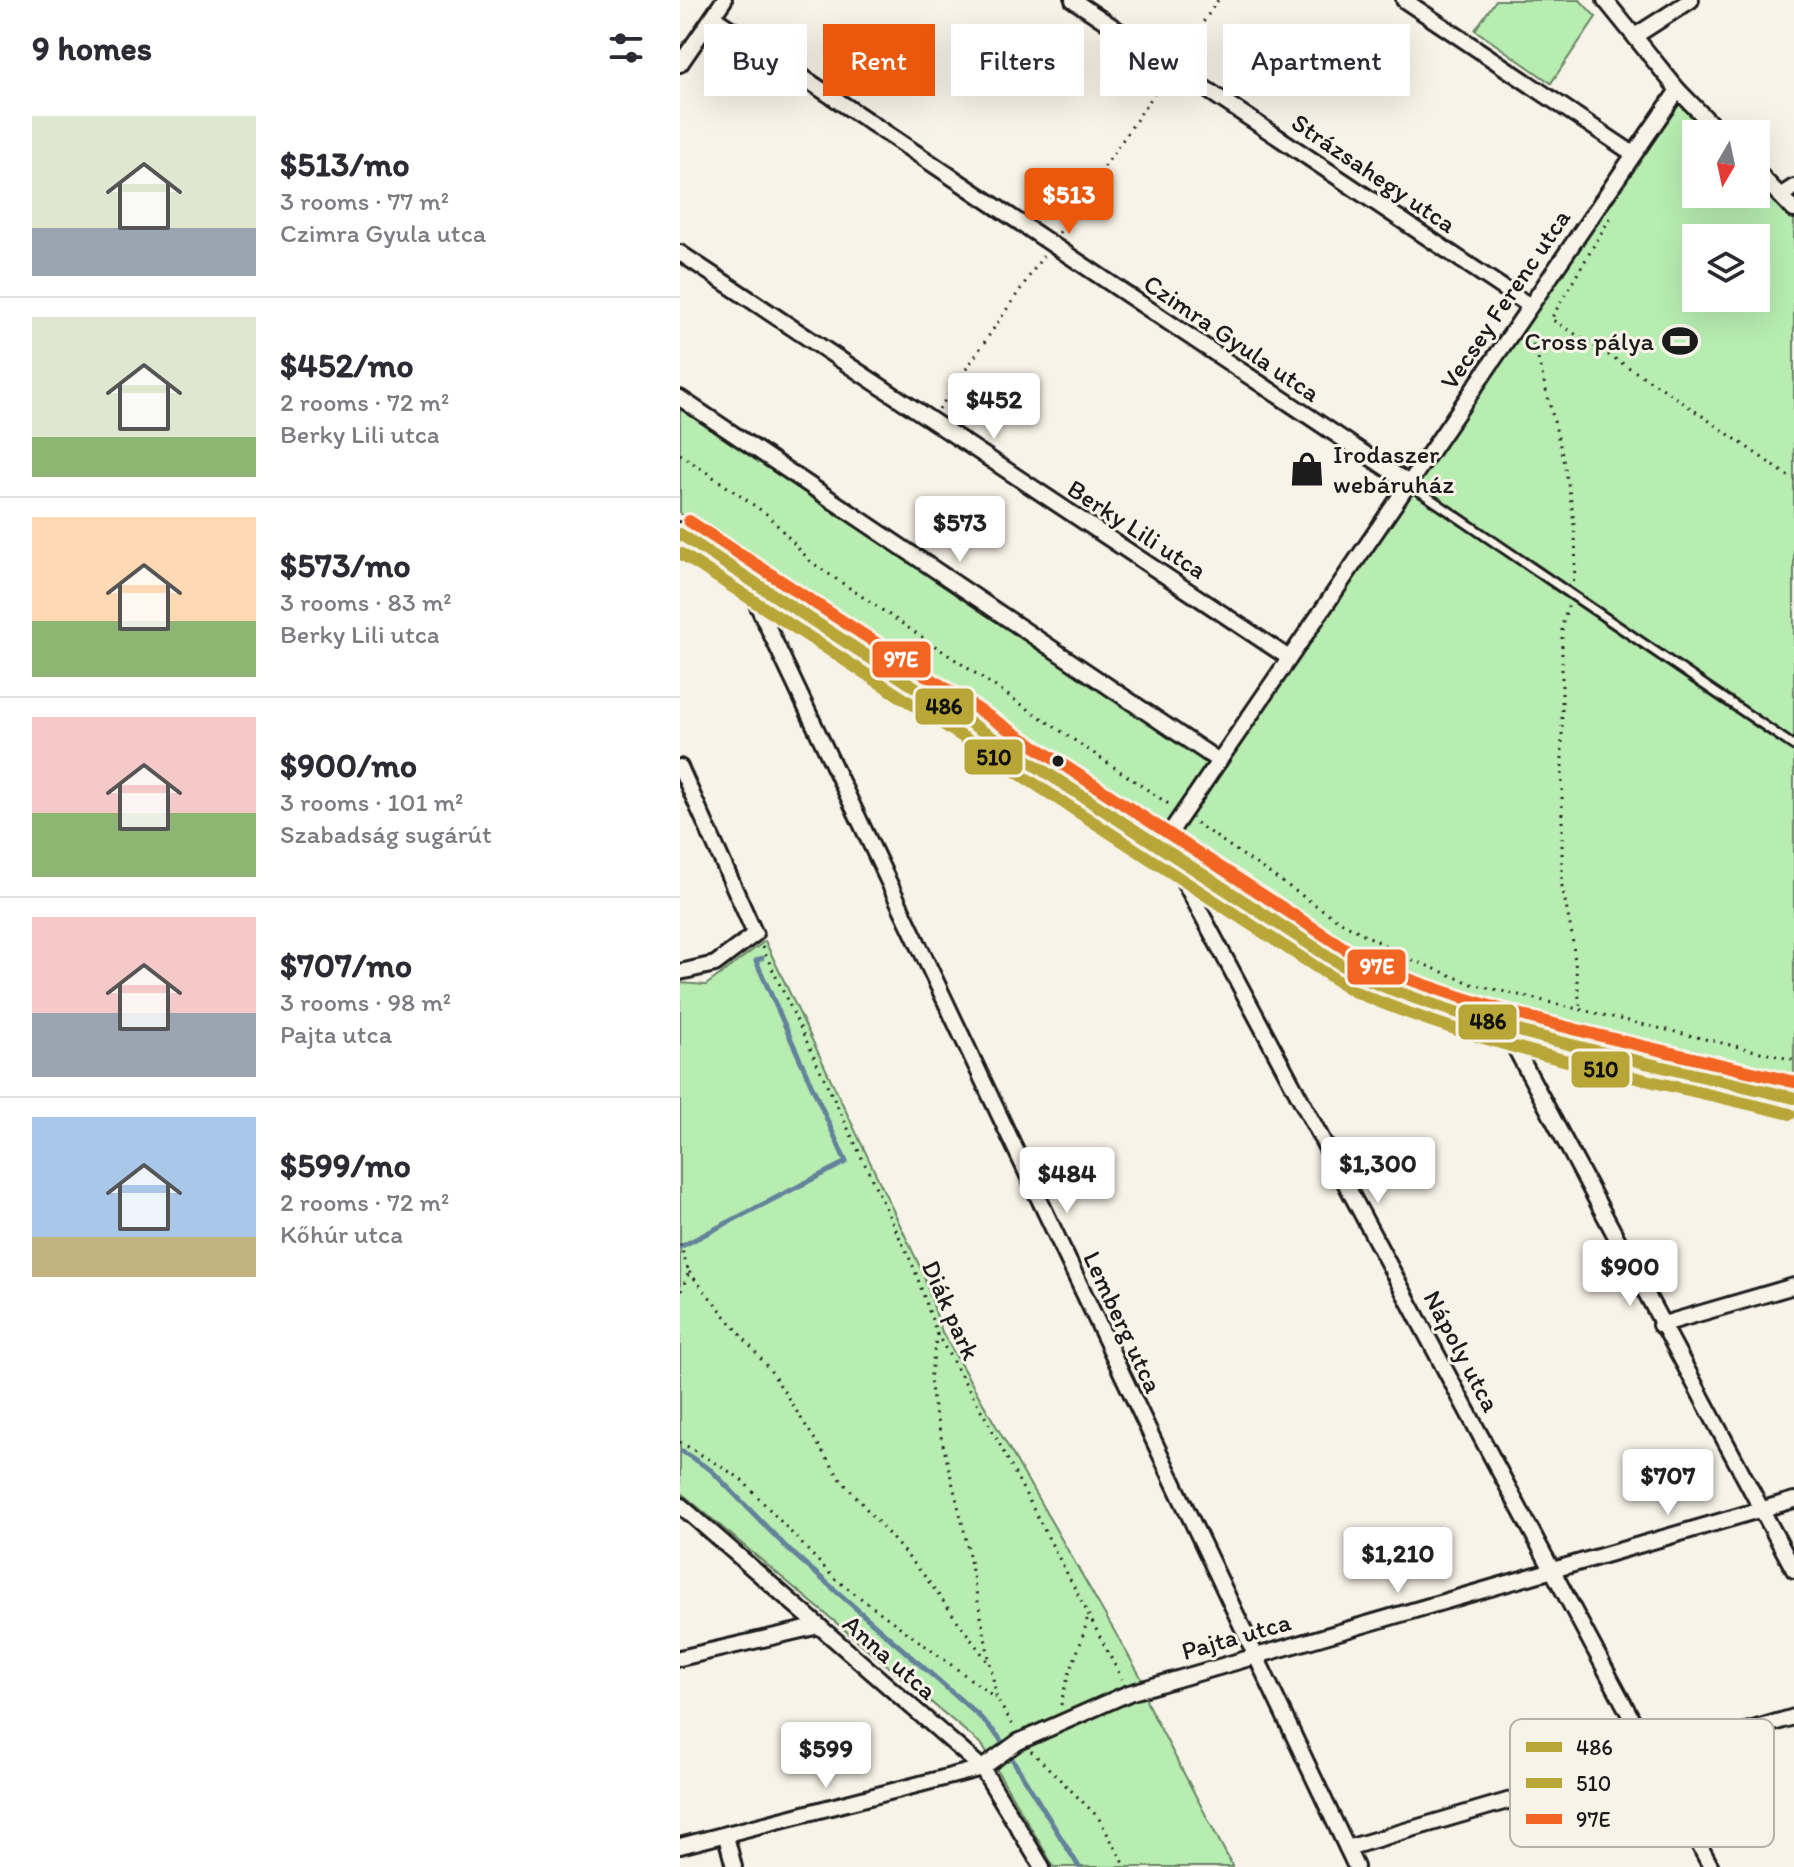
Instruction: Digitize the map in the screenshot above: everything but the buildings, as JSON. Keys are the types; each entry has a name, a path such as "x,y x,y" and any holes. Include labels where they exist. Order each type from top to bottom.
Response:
{"main road":[{"path":"680,534 1171,857 1360,977 1425,1004 1504,1027 1794,1098"}],"street":[{"path":"680,64 724,0"},
{"name":"Strázsahegy utca","path":"1073,0 1108,24"},
{"path":"1404,0 1632,153"},
{"path":"1605,0 1678,90 1707,120"},
{"path":"1635,36 1691,0"},
{"name":"Czimra Gyula utca","path":"713,17 1407,482"},
{"name":"Vecsey Ferenc utca","path":"1171,857 1167,837 1182,813 1678,90"},
{"name":"Strázsahegy utca","path":"1207,91 1530,306"},
{"path":"1770,186 1794,210"},
{"path":"1780,196 1794,187"},
{"name":"Berky Lili utca","path":"680,253 1289,658"},
{"path":"680,398 1219,761"},
{"name":"Lemberg utca","path":"745,579 1356,1867"},
{"path":"680,767 755,934 715,964 680,972"},
{"name":"Nápoly utca","path":"1171,857 1633,1719"},
{"path":"1504,1027 1660,1325 1794,1570"},
{"path":"1660,1325 1794,1286"},
{"name":"Pajta utca","path":"680,1846 983,1766 1020,1741 1129,1693 1794,1500"},
{"name":"Anna utca","path":"680,1505 983,1766 1042,1867"},
{"path":"680,1658 819,1626"},
{"path":"1774,1723 1794,1717"},
{"path":"1347,1848 1510,1800"},
{"path":"726,1836 734,1867"},
{"name":"Nápoly utca","path":"1701,1847 1711,1867"}],"lane":[{"path":"1407,482 1571,597 1794,746"}],"path":[{"path":"1202,24 1218,0"},
{"path":"1612,216 1551,319 1665,390 1794,480"},
{"path":"1521,323 1536,350 1571,511 1576,567 1562,626 1562,886 1572,935 1580,1009"},
{"path":"680,454 768,515 811,562 1339,921 1413,960 1472,984 1794,1060"},
{"name":"Diák park","path":"755,934 914,1268 937,1334 988,1422 1129,1693"},
{"path":"680,1244 689,1272 770,1370 839,1477 923,1574 989,1663"},
{"path":"680,1294 689,1272"},
{"path":"937,1334 930,1379 932,1393 964,1530 997,1699 1020,1741 1098,1817 1126,1867"},
{"path":"680,1442 740,1478 835,1579 997,1699"},
{"path":"1060,1722 1062,1701 1072,1664 1084,1639 1088,1614"}],"green space":[{"path":"1496,0 1580,0 1596,17 1551,83 1475,30"},
{"path":"1678,90 1707,120 1682,120 1682,208 1770,208 1770,185 1794,210 1794,1077 1428,988 1369,962 1144,823 680,513 680,398 1219,761"},
{"path":"765,941 922,1271 942,1332 1142,1679 1147,1703 1233,1867 1054,1867 982,1745 680,1492 680,983 706,985"}],"waterway":[{"path":"680,1247 846,1162 756,961 762,958"},
{"path":"683,1452 711,1470 788,1549 979,1716 998,1736 1079,1867"}],"transit line":[{"name":"97E","path":"689,521 1367,963 1419,983 1525,1016 1794,1082"},
{"name":"486","path":"680,534 1360,977 1520,1031 1794,1098"},
{"name":"510","path":"680,553 1353,991 1406,1012 1514,1047 1790,1114"}],"place":[{"name":"Cross pálya","path":"1680,341"},
{"name":"Irodaszer webáruház","path":"1307,469"}]}
